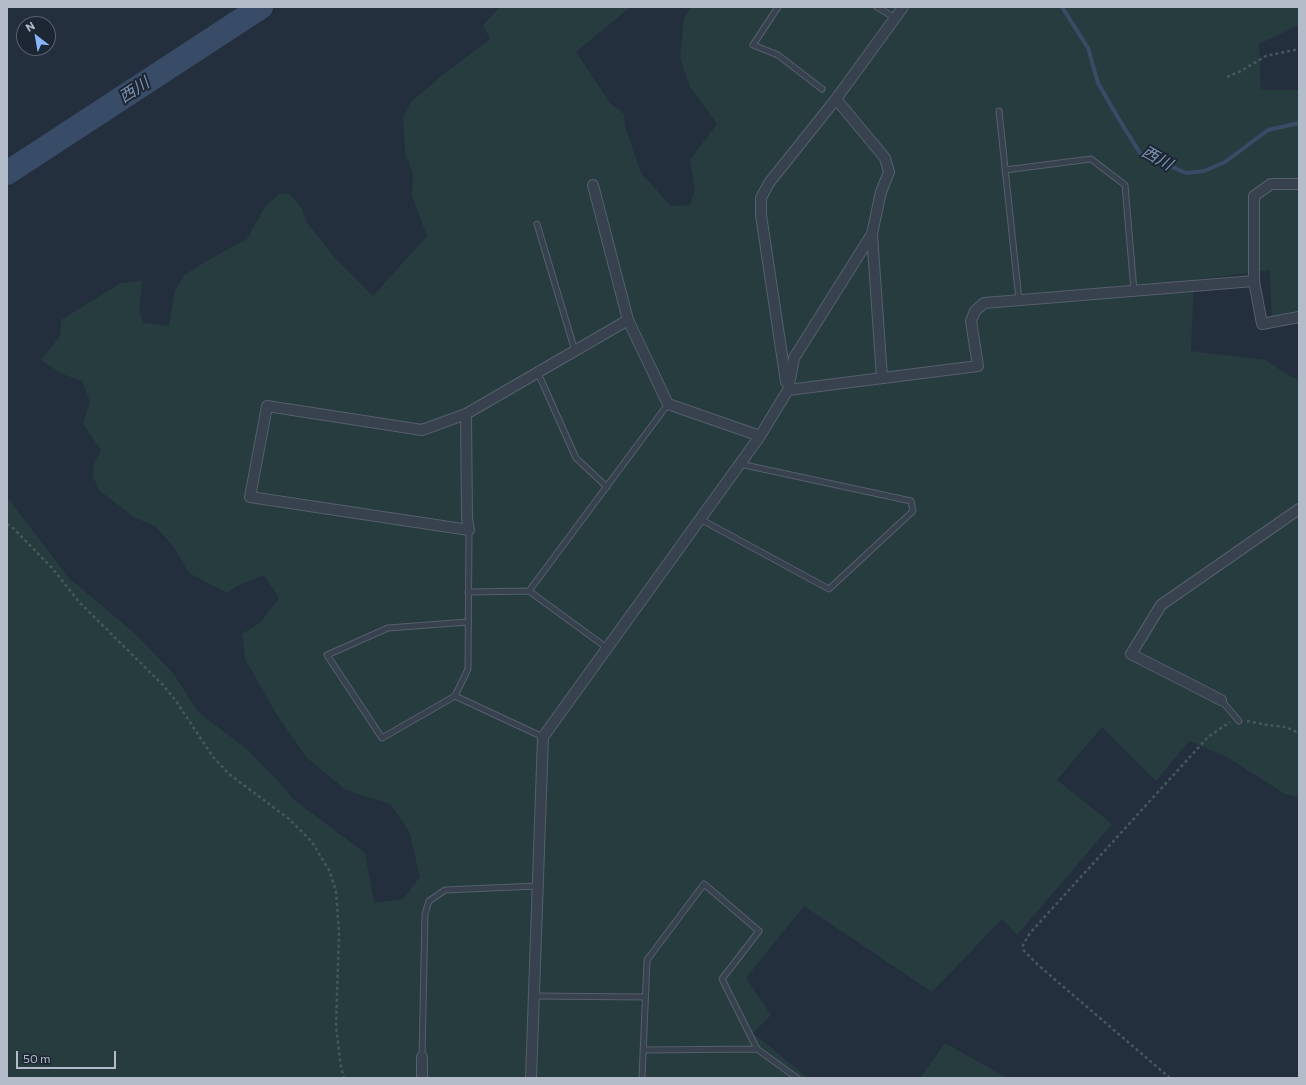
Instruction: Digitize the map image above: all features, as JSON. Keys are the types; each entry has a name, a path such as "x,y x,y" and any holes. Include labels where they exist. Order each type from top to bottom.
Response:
{"street":[{"path":"788,390 761,215 761,198 769,183 836,99 903,7"},
{"path":"836,99 884,158 889,172 881,192 872,234 882,378"},
{"path":"1299,184 1271,184 1254,196 1254,281 1262,324 1299,317"},
{"path":"593,185 628,320 668,404 760,436"},
{"path":"531,1078 543,737 760,436 788,390 794,358 872,234"},
{"path":"788,390 978,366 971,321 975,311 984,303 1254,281"},
{"path":"466,414 467,518 469,530 250,497 267,406 422,430 466,414 628,320"},
{"path":"1221,700 1132,654 1161,605 1299,509"},
{"path":"422,1057 422,1078"}],"lane":[{"path":"778,7 753,45 778,55 822,89"},
{"path":"877,7 894,18"},
{"path":"999,111 1019,300"},
{"path":"1005,170 1091,159 1125,185 1134,291"},
{"path":"537,224 575,351"},
{"path":"538,373 576,458 606,487"},
{"path":"529,591 668,404"},
{"path":"700,519 829,589 913,511 911,501 740,464"},
{"path":"468,622 388,628 327,655 382,738 455,696 468,669 469,530"},
{"path":"468,592 529,591 607,648"},
{"path":"455,696 543,737"},
{"path":"1221,700 1239,721"},
{"path":"642,1078 647,960 704,884 759,931 722,979 757,1049 798,1078"},
{"path":"422,1057 425,914 429,902 445,890 537,886"},
{"path":"533,996 646,997"},
{"path":"643,1050 757,1049"}],"path":[{"path":"1227,77 1241,71 1266,56 1299,49"},
{"path":"7,524 13,528 53,569 79,602 164,685 213,757 229,774 289,818 312,842 330,872 336,892 339,932 336,1027 341,1067 344,1078"},
{"path":"1170,1078 1038,965 1024,951 1023,945 1030,933 1208,737 1229,722 1244,720 1286,727 1299,733"}],"green space":[{"path":"500,7 630,7 576,52 610,103 624,114 625,126 641,173 671,206 690,205 695,189 690,160 717,124 690,87 680,58 684,18 691,7 1299,7 1299,25 1259,44 1261,90 1299,90 1299,312 1272,323 1270,270 1194,280 1191,351 1266,360 1286,374 1299,380 1299,797 1285,794 1227,757 1189,741 1156,781 1102,727 1057,780 1112,824 1017,935 1002,919 932,992 804,906 746,978 771,1015 753,1033 808,1078 7,1078 7,497 69,578 133,632 173,673 198,712 249,751 294,800 365,853 374,903 403,899 420,877 409,831 390,804 346,790 307,758 277,715 245,659 242,634 261,622 279,598 264,575 239,585 227,593 189,573 173,546 156,527 134,517 100,491 93,477 94,463 101,450 83,424 90,402 82,381 62,374 41,360 60,336 61,320 121,283 142,281 139,313 144,323 169,326 175,291 184,275 247,239 265,207 280,193 289,194 301,207 306,221 335,258 373,296 427,236 412,196 413,173 405,153 403,118 411,102 445,73 490,39 483,25"},
{"path":"945,1043 1007,1078 920,1078"}],"waterway":[{"name":"西川","path":"7,173 261,7"},
{"name":"西川","path":"1062,7 1088,48 1098,83 1140,153 1186,173 1204,171 1225,162 1268,130 1299,123"}]}
